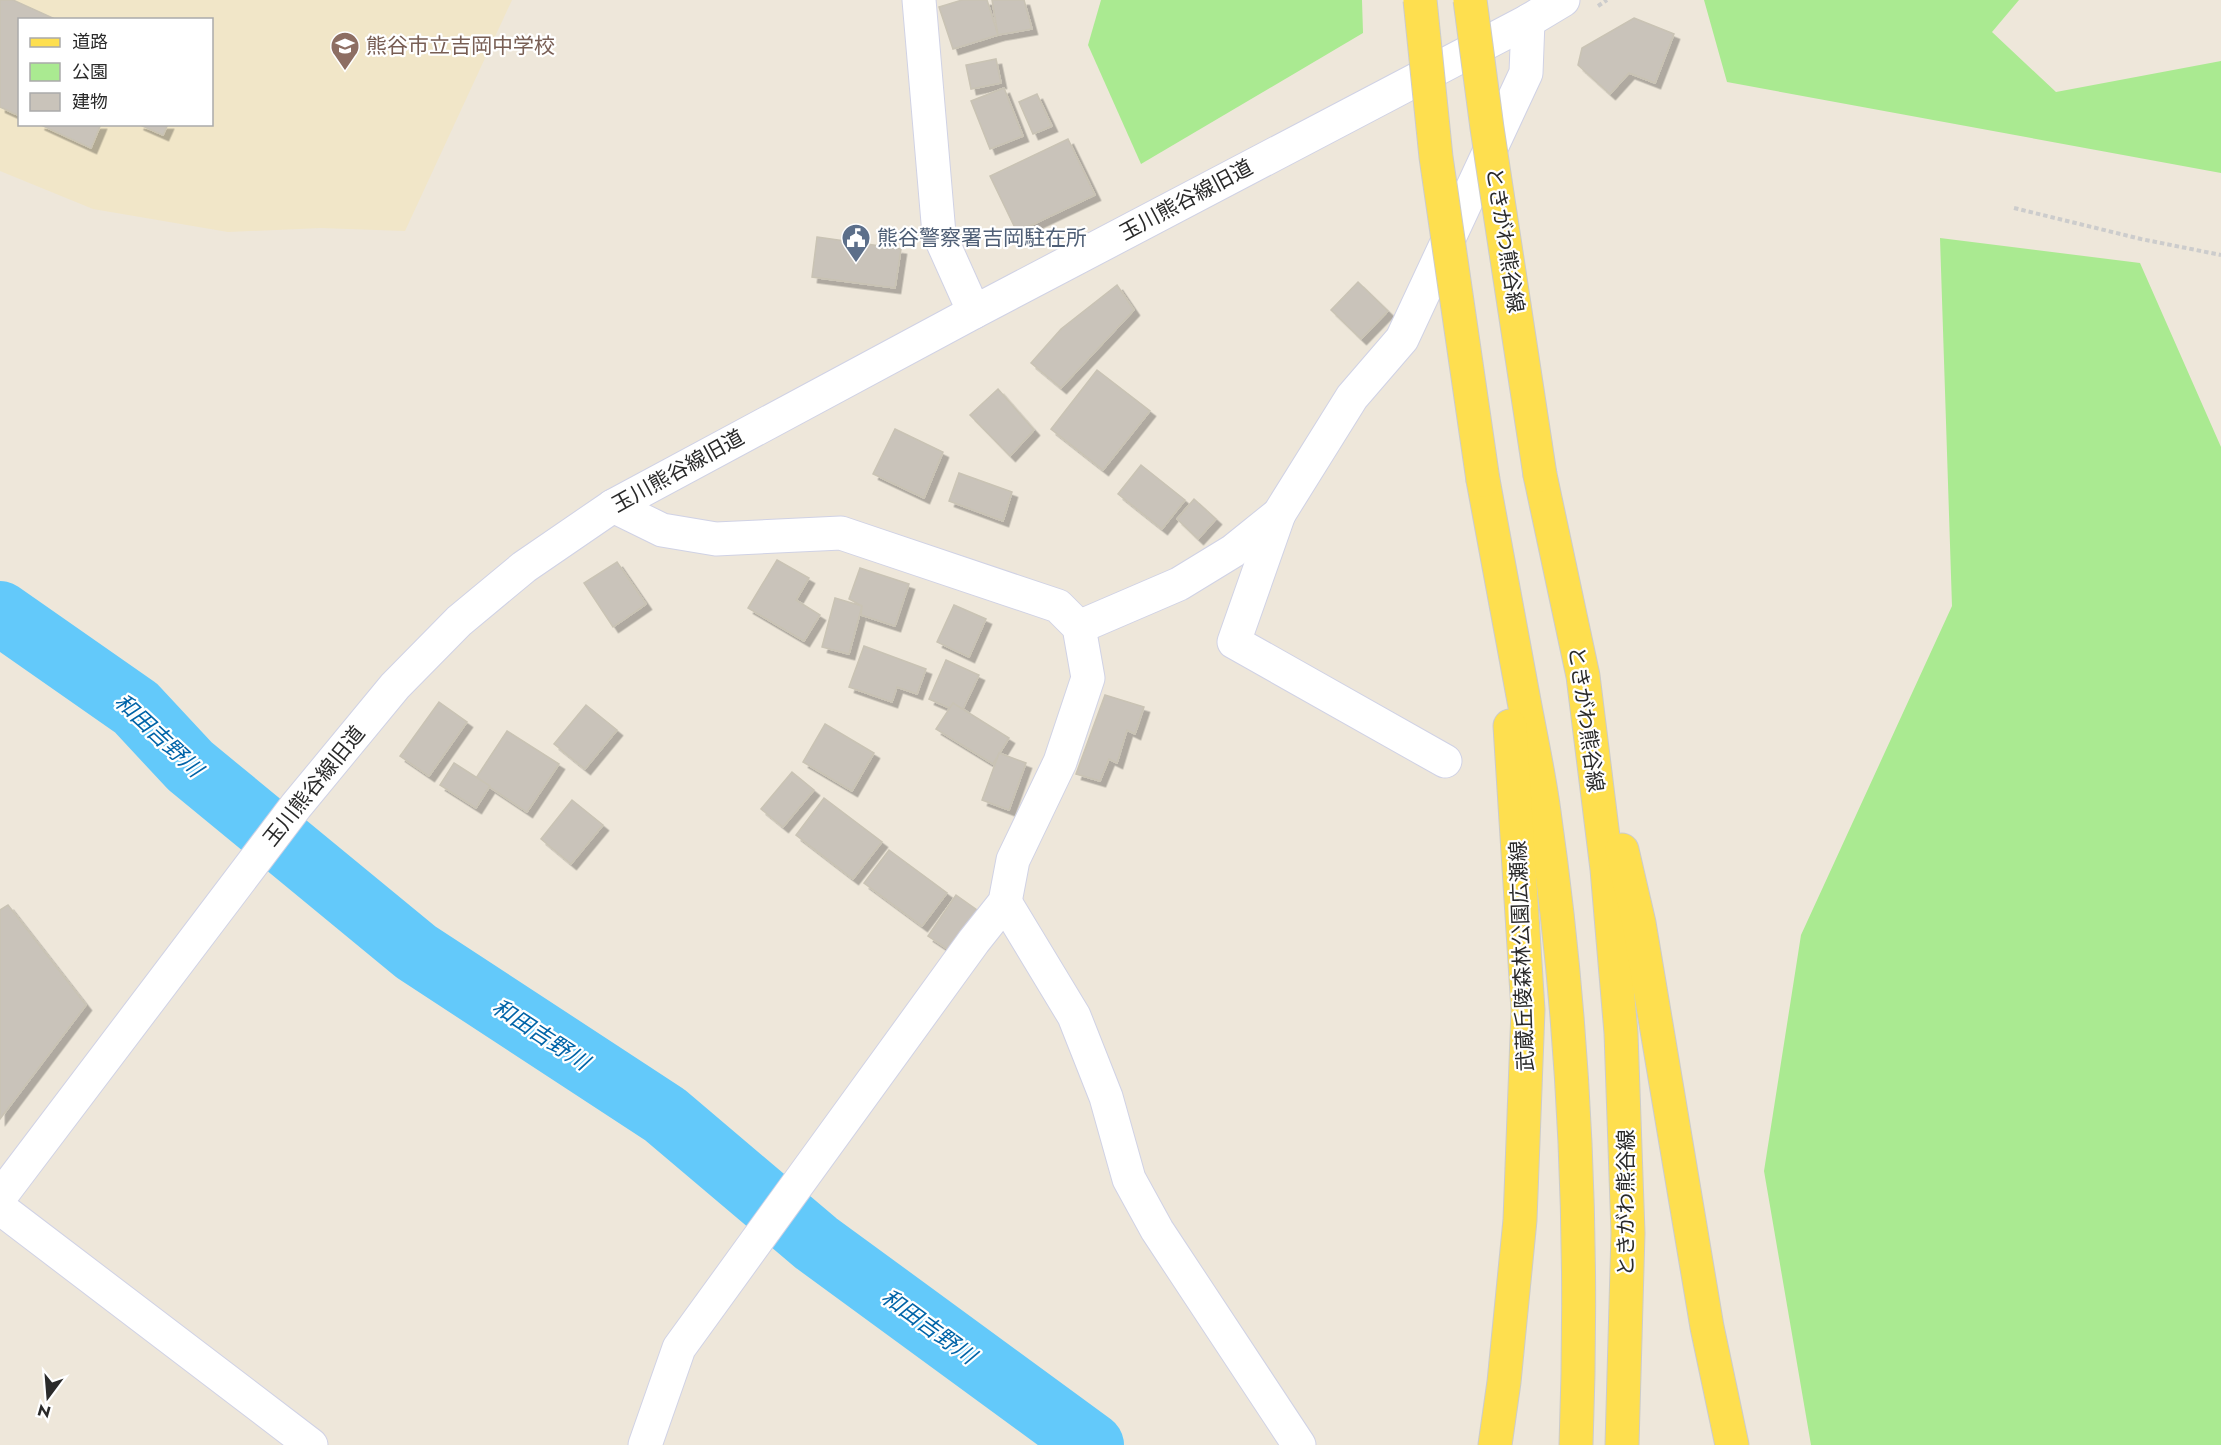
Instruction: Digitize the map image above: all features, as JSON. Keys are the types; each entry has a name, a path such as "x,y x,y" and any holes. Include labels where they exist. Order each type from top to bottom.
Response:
{"main road":[{"path":"1419,0 1436,157 1483,480 1544,811 1561,952 1575,1119 1579,1235 1579,1362 1576,1445"},
{"name":"ときがわ熊谷線","path":"1470,0 1487,128 1540,475 1582,676 1607,868 1622,1033 1628,1233 1622,1445"},
{"name":"武蔵丘陵森林公園広瀬線","path":"1495,1445 1504,1382 1520,1220 1528,1010 1501,575"},
{"path":"1582,676 1639,923 1707,1327 1732,1445"}],"street":[{"path":"919,0 939,234 974,312"},
{"name":"玉川熊谷線旧道","path":"0,1197 296,806 395,686 459,621 524,567 613,506 974,312 1528,21 1563,0"},
{"path":"1445,761 1234,642 1279,514 1352,396 1402,339 1526,73 1528,21"},
{"path":"613,506 662,530 716,539 841,534 1058,606 1079,627 1088,678 1060,762 1012,860 1005,902 974,940 679,1348 645,1445"},
{"path":"1079,627 1179,584 1233,551 1279,514"},
{"path":"1005,902 1074,1016 1106,1097 1129,1179 1157,1230 1299,1445"},
{"path":"0,1208 311,1445"}],"path":[{"path":"2014,208 2141,239 2221,255"}],"shaded area":[{"name":"熊谷市立吉岡中学校","path":"0,0 512,0 405,231 321,228 228,232 93,209 0,171"}],"green space":[{"path":"1101,0 1362,0 1363,33 1141,164 1088,45"},
{"path":"1704,0 2019,0 1992,32 2056,92 2221,61 2221,173 1727,82"},
{"path":"1940,238 2140,263 2221,447 2221,1445 1811,1445 1764,1171 1801,935 1952,606"}],"building":[{"path":"0,0 13,0 53,18 18,18 18,115 0,107"},
{"path":"962,0 987,0 998,35 953,49 939,7"},
{"path":"992,0 1024,0 1032,29 998,35"},
{"path":"1634,18 1674,34 1655,83 1629,73 1610,94 1578,65 1582,48"},
{"path":"996,59 1001,83 971,89 966,65"},
{"path":"1004,88 1023,136 990,149 971,101"},
{"path":"1037,94 1052,126 1033,134 1019,102"},
{"path":"43,126 100,126 91,148"},
{"path":"143,126 167,126 163,135"},
{"path":"1068,139 1095,195 1017,232 990,176"},
{"path":"817,237 901,249 895,288 812,277"},
{"path":"1358,282 1388,311 1361,339 1331,310"},
{"path":"1117,285 1134,310 1061,388 1031,363 1061,329"},
{"path":"1097,370 1150,411 1103,470 1051,429"},
{"path":"998,389 1034,430 1010,456 970,415"},
{"path":"895,429 943,452 924,498 873,474"},
{"path":"1141,465 1185,500 1162,529 1118,494"},
{"path":"959,473 1012,492 1003,521 949,501"},
{"path":"1194,499 1216,519 1198,539 1177,519"},
{"path":"777,560 809,578 796,600 820,615 804,641 748,608"},
{"path":"617,562 646,604 613,627 584,583"},
{"path":"860,568 909,584 895,626 861,615 862,606 849,599"},
{"path":"835,598 862,606 849,654 822,647"},
{"path":"954,605 986,619 969,657 937,642"},
{"path":"864,646 926,669 917,694 897,687 892,702 849,687"},
{"path":"946,660 979,675 961,713 929,699"},
{"path":"1105,695 1144,707 1135,734 1127,730 1117,763 1109,759 1100,781 1076,774"},
{"path":"439,702 467,722 429,776 400,756"},
{"path":"953,703 1009,738 993,764 936,729"},
{"path":"586,705 617,730 585,769 554,744"},
{"path":"825,724 874,753 852,791 803,762"},
{"path":"507,731 559,764 527,812 476,778"},
{"path":"999,753 1026,763 1009,810 982,800"},
{"path":"454,763 490,786 476,808 440,785"},
{"path":"792,772 814,790 783,827 761,809"},
{"path":"824,798 882,842 853,879 796,835"},
{"path":"572,800 603,825 571,864 541,839"},
{"path":"889,850 947,893 922,926 864,883"},
{"path":"956,895 977,910 949,950 928,936"},
{"path":"8,905 86,1005 0,1119 0,910"}],"waterway":[{"name":"和田吉野川","path":"0,613 136,708 190,766 416,952 665,1115 816,1243 1092,1445"}],"place":[{"name":"熊谷市立吉岡中学校","path":"345,72"},
{"name":"熊谷警察署吉岡駐在所","path":"856,264"}]}
